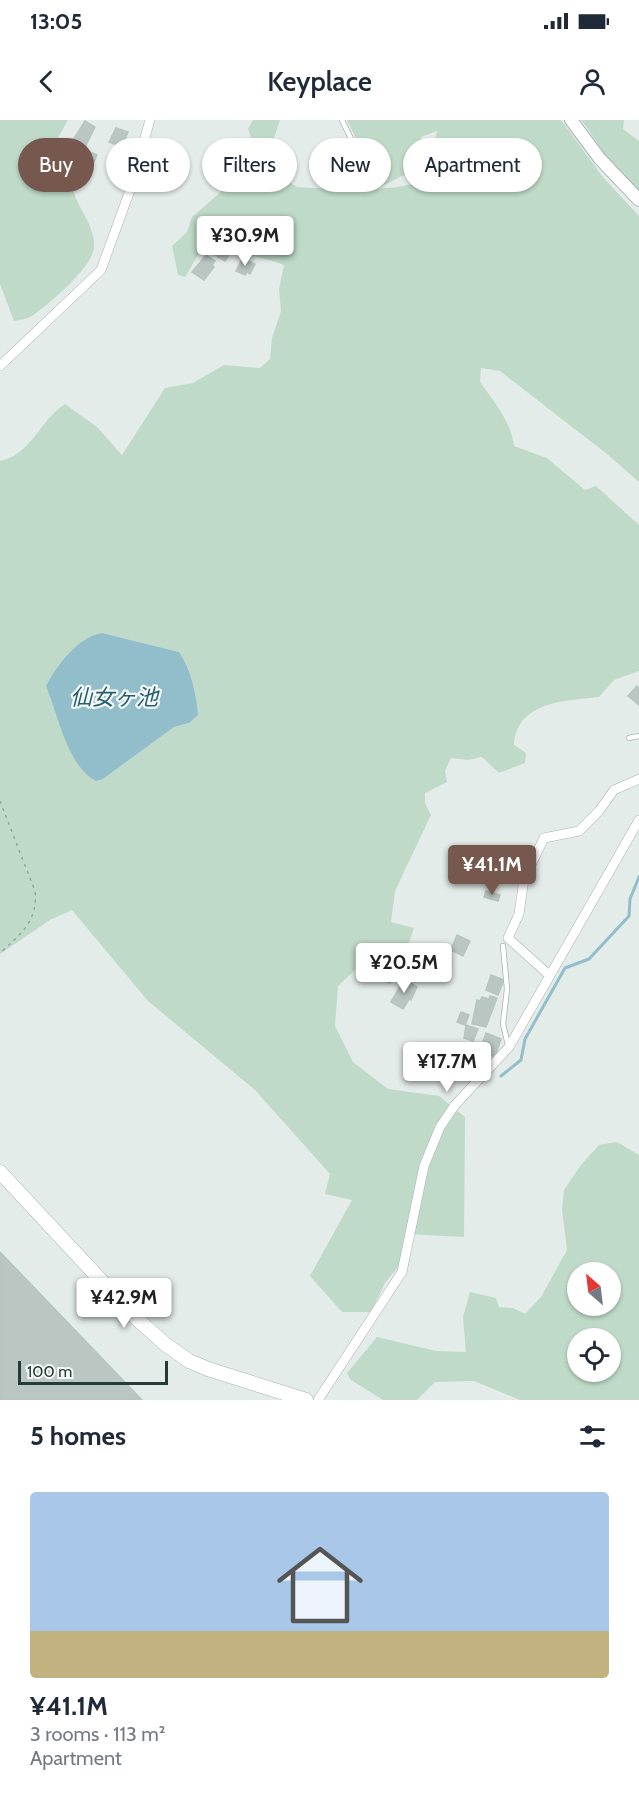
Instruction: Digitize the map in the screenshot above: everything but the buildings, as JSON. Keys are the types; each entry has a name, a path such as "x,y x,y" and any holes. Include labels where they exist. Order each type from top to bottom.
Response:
{"main road":[{"path":"0,1172 136,1318 165,1344 189,1361 208,1369 306,1400"}],"street":[{"path":"0,366 100,270 125,204 150,120"},
{"path":"571,120 600,159 639,200"},
{"path":"0,356 12,354"},
{"path":"549,975 505,942 519,914 524,879 544,838 579,831 599,812 614,790 639,779"},
{"path":"318,1400 402,1272 424,1166 440,1127 454,1105 509,1047 639,820"}],"lane":[{"path":"342,120 351,138"},
{"path":"629,738 639,736"},
{"path":"505,942 507,989 502,1024 509,1047"}],"path":[{"path":"0,801 35,891 36,906 31,919 20,935 0,953"}],"green space":[{"path":"0,120 68,120 58,138 18,138 18,192 74,192 92,231 94,248 91,256 78,276 26,319 14,321 0,284"},
{"path":"253,120 280,120 274,138 251,138 248,129"},
{"path":"347,120 561,120 602,176 639,216 639,482 607,454 500,371 481,368 480,382 506,420 514,446 547,458 585,490 596,486 639,525 639,671 614,680 599,697 558,702 533,712 517,730 514,745 526,753 525,763 499,773 482,757 468,760 451,758 445,771 447,782 425,793 425,803 431,815 395,891 391,922 414,928 407,948 359,966 338,986 335,1026 353,1062 388,1089 439,1096 465,1117 464,1237 407,1234 399,1266 385,1283 371,1312 342,1312 310,1276 352,1200 325,1194 330,1174 255,1090 148,1001 72,910 50,920 0,954 0,461 20,452 28,445 56,411 65,404 97,427 122,455 165,388 193,383 224,365 260,368 270,359 272,338 281,311 279,289 284,265 238,252 212,237 204,245 185,277 178,275 172,246 187,232 192,217 221,192 297,192 297,187 309,188 309,192 391,192 391,187 403,186 403,192 542,192 542,138 435,138 437,131 421,138 403,138 403,176 391,182 391,138 356,138","holes":["102,633 179,652 189,723 174,727 103,779 46,686 69,653 93,635"]},
{"path":"581,120 624,120 623,129 639,141 639,193 613,166"},
{"path":"617,1142 639,1155 639,1400 520,1400 474,1381 435,1382 417,1400 383,1400 351,1380 347,1373 377,1337 436,1351 466,1352 463,1317 470,1292 496,1298 499,1307 513,1308 525,1314 541,1297 567,1250 562,1210 564,1190 581,1165 599,1145"}],"water":[{"name":"仙女ヶ池","path":"102,633 179,652 192,682 198,715 189,723 174,727 103,779 96,781 86,774 71,752 46,686 69,653 93,635"}],"waterway":[{"path":"501,1076 521,1060 525,1039 565,968 589,959 629,916 630,899 639,877"}]}
